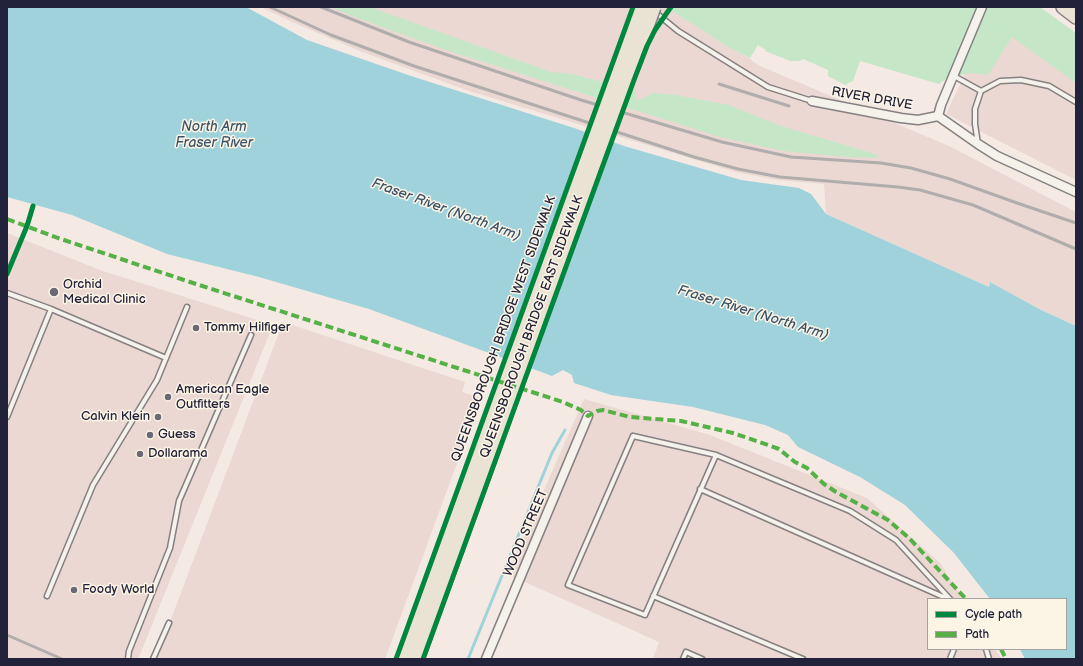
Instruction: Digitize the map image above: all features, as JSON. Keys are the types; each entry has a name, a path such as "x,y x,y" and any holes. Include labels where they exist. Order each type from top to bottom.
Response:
{"highway":[{"path":"404,659 641,7"},
{"path":"416,659 653,7"},
{"path":"644,31 665,7"}],"main road":[{"path":"1063,7 1076,17"}],"street":[{"path":"982,7 941,105 938,116 997,156 1076,192"},
{"name":"RIVER DRIVE","path":"812,101 901,118 918,120 938,116"},
{"name":"WOOD STREET","path":"486,659 588,416"}],"lane":[{"path":"648,7 678,30 768,87 812,101"},
{"path":"954,76 981,91"},
{"path":"978,144 975,124 975,109 981,91 1000,81 1021,80 1049,86 1076,102"},
{"path":"7,293 51,309 166,358"},
{"path":"47,596 94,485 157,380 187,307"},
{"path":"7,417 51,309"},
{"path":"128,659 129,651 170,548 179,501 251,335"},
{"path":"716,455 645,615 568,585 633,436 716,455 850,511 896,540 948,598"},
{"path":"700,489 947,598"},
{"path":"653,596 803,659"},
{"path":"153,659 169,623"},
{"path":"683,659 686,652 702,659"}],"shaded area":[{"path":"261,7 674,7 760,66 949,146 1076,212 1076,326 1041,310 990,282 989,287 826,214 824,184 777,180 736,172 469,91 365,53"},
{"path":"997,7 1076,59 1076,180 946,114"},
{"path":"7,233 100,270 273,325 139,657 136,659 7,659"},
{"path":"283,322 465,382 462,392 481,398 385,659 156,659"},
{"path":"584,399 710,435 867,498 940,563 962,598 927,598 927,650 996,650 1002,659 653,659 659,642 507,574"}],"green space":[{"path":"331,7 370,7 551,72 572,74 635,91 636,99 639,100 654,93 676,95 729,105 781,126 875,154 879,157 847,157 784,151 720,137 446,50"},
{"path":"666,7 1040,7 1076,33 1076,83 1012,37 988,75 972,73 947,78 939,84 860,61 853,81 845,85 828,76 828,70 803,59 800,61 790,61 765,51 766,50 758,45 750,58 725,45"}],"water":[{"name":"North Arm Fraser River","path":"7,7 246,7 307,40 411,76 574,128 624,146 741,180 799,188 811,194 826,214 989,287 990,282 1041,310 1076,326 1076,659 1025,659 1020,650 1067,650 1067,598 989,598 954,553 905,505 860,477 798,447 788,435 765,425 693,407 611,395 574,383 572,375 563,370 552,376 369,309 259,277 167,254 72,215 7,197"}],"waterway":[{"path":"468,659 552,453 565,430"}],"railway":[{"path":"270,7 331,35 414,66 694,157 738,169 780,177 920,190 973,205 1076,249"},
{"path":"321,7 409,42 581,100 722,142 791,157 881,163 911,168 950,179 1076,223"},
{"path":"719,84 789,106"},
{"path":"7,635 62,659"}],"marked path":[{"path":"7,219 58,238 196,284 563,402 581,410 588,416 597,411 603,410 630,417 681,421 733,433 779,449 795,462 807,468 824,484 836,492 888,520 909,538 965,598"},
{"path":"1002,650 1006,659"}],"cycle path":[{"name":"QUEENSBOROUGH BRIDGE EAST SIDEWALK","path":"396,659 633,7"},
{"name":"QUEENSBOROUGH BRIDGE EAST SIDEWALK","path":"423,659 634,80 655,30 671,7"},
{"path":"7,274 27,226 33,206"}],"place":[{"name":"Orchid Medical Clinic","path":"54,292"},
{"name":"Tommy Hilfiger","path":"196,328"},
{"name":"American Eagle Outfitters","path":"168,397"},
{"name":"Calvin Klein","path":"158,417"},
{"name":"Guess","path":"150,435"},
{"name":"Dollarama","path":"140,454"},
{"name":"Foody World","path":"74,590"}],"water label":[{"name":"Fraser River (North Arm)","path":"446,210"},
{"name":"Fraser River (North Arm)","path":"753,313"}]}
